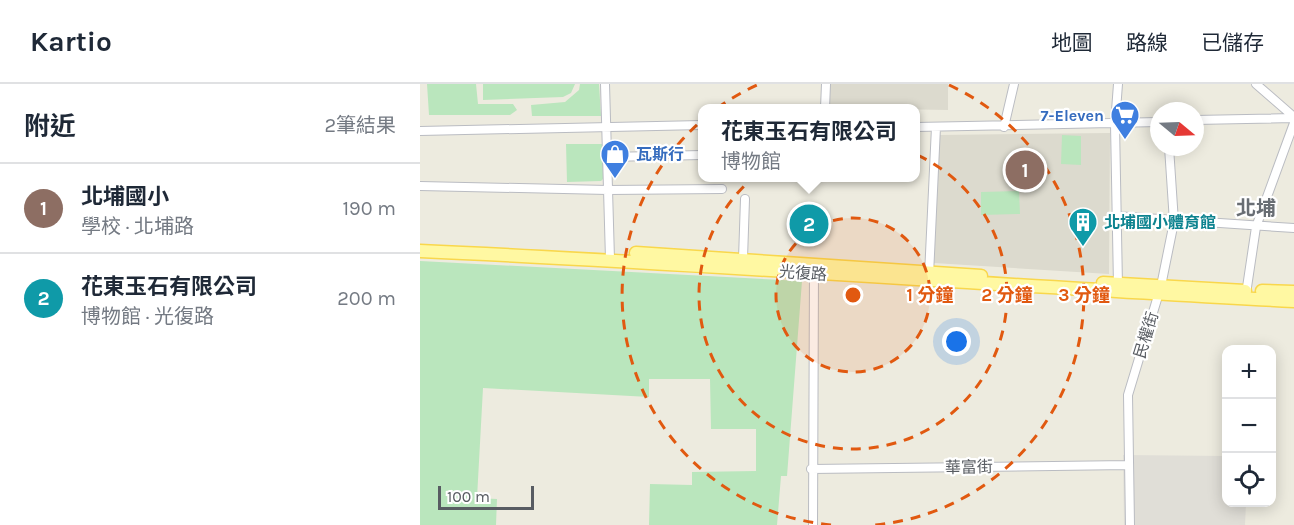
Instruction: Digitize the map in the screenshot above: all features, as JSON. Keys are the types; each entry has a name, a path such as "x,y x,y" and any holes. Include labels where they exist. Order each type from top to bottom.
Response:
{"main road":[{"name":"光復路","path":"420,243 1246,295 1294,301"},
{"name":"光復路","path":"420,251 743,259 814,269"},
{"name":"光復路","path":"1246,295 1294,292"}],"street":[{"path":"605,84 610,255"},
{"path":"825,104 826,84"},
{"path":"1004,127 1014,84"},
{"path":"1118,84 1115,124 1118,288"},
{"path":"1256,84 1294,119"},
{"path":"1204,120 1294,119"},
{"path":"1246,295 1256,227 1294,119"},
{"path":"920,127 1150,122"},
{"path":"420,131 698,125"},
{"path":"929,276 936,127"},
{"path":"607,158 698,155"},
{"name":"民權街","path":"1130,525 1128,395 1159,291 1174,222 1170,156"},
{"path":"420,186 608,190 722,189"},
{"path":"743,259 745,199"},
{"path":"1115,216 1174,222 1294,228"},
{"path":"813,525 811,469 814,269"},
{"name":"華富街","path":"811,469 1128,465"}],"shaded area":[{"path":"828,84 948,84 948,110 920,110 920,104 827,104"},
{"path":"1110,133 1109,274 934,263 940,135"},
{"path":"1123,455 1222,456 1222,507 1246,507 1245,525 1124,525"}],"green space":[{"path":"427,84 476,84 478,104 513,104 517,110 510,115 429,115"},
{"path":"483,84 575,84 571,93 563,97 483,100"},
{"path":"580,84 599,84 601,116 532,116 531,105 565,102 579,90"},
{"path":"1062,135 1081,136 1081,165 1061,164"},
{"path":"566,144 602,144 605,177 601,181 567,182"},
{"path":"1019,191 1020,214 981,215 981,192"},
{"path":"420,261 802,281 787,476 781,476 777,525 649,525 650,484 692,485 692,472 756,471 756,429 711,429 710,379 649,379 649,397 483,388 477,498 497,499 496,525 420,525"}],"place":[{"name":"7-Eleven","path":"1125,140"},
{"name":"北埔國小","path":"1025,170"},
{"name":"瓦斯行","path":"615,180"},
{"name":"花東玉石有限公司","path":"809,224"},
{"name":"北埔國小體育館","path":"1083,248"}],"district":[{"name":"北埔","path":"1256,208"}]}
